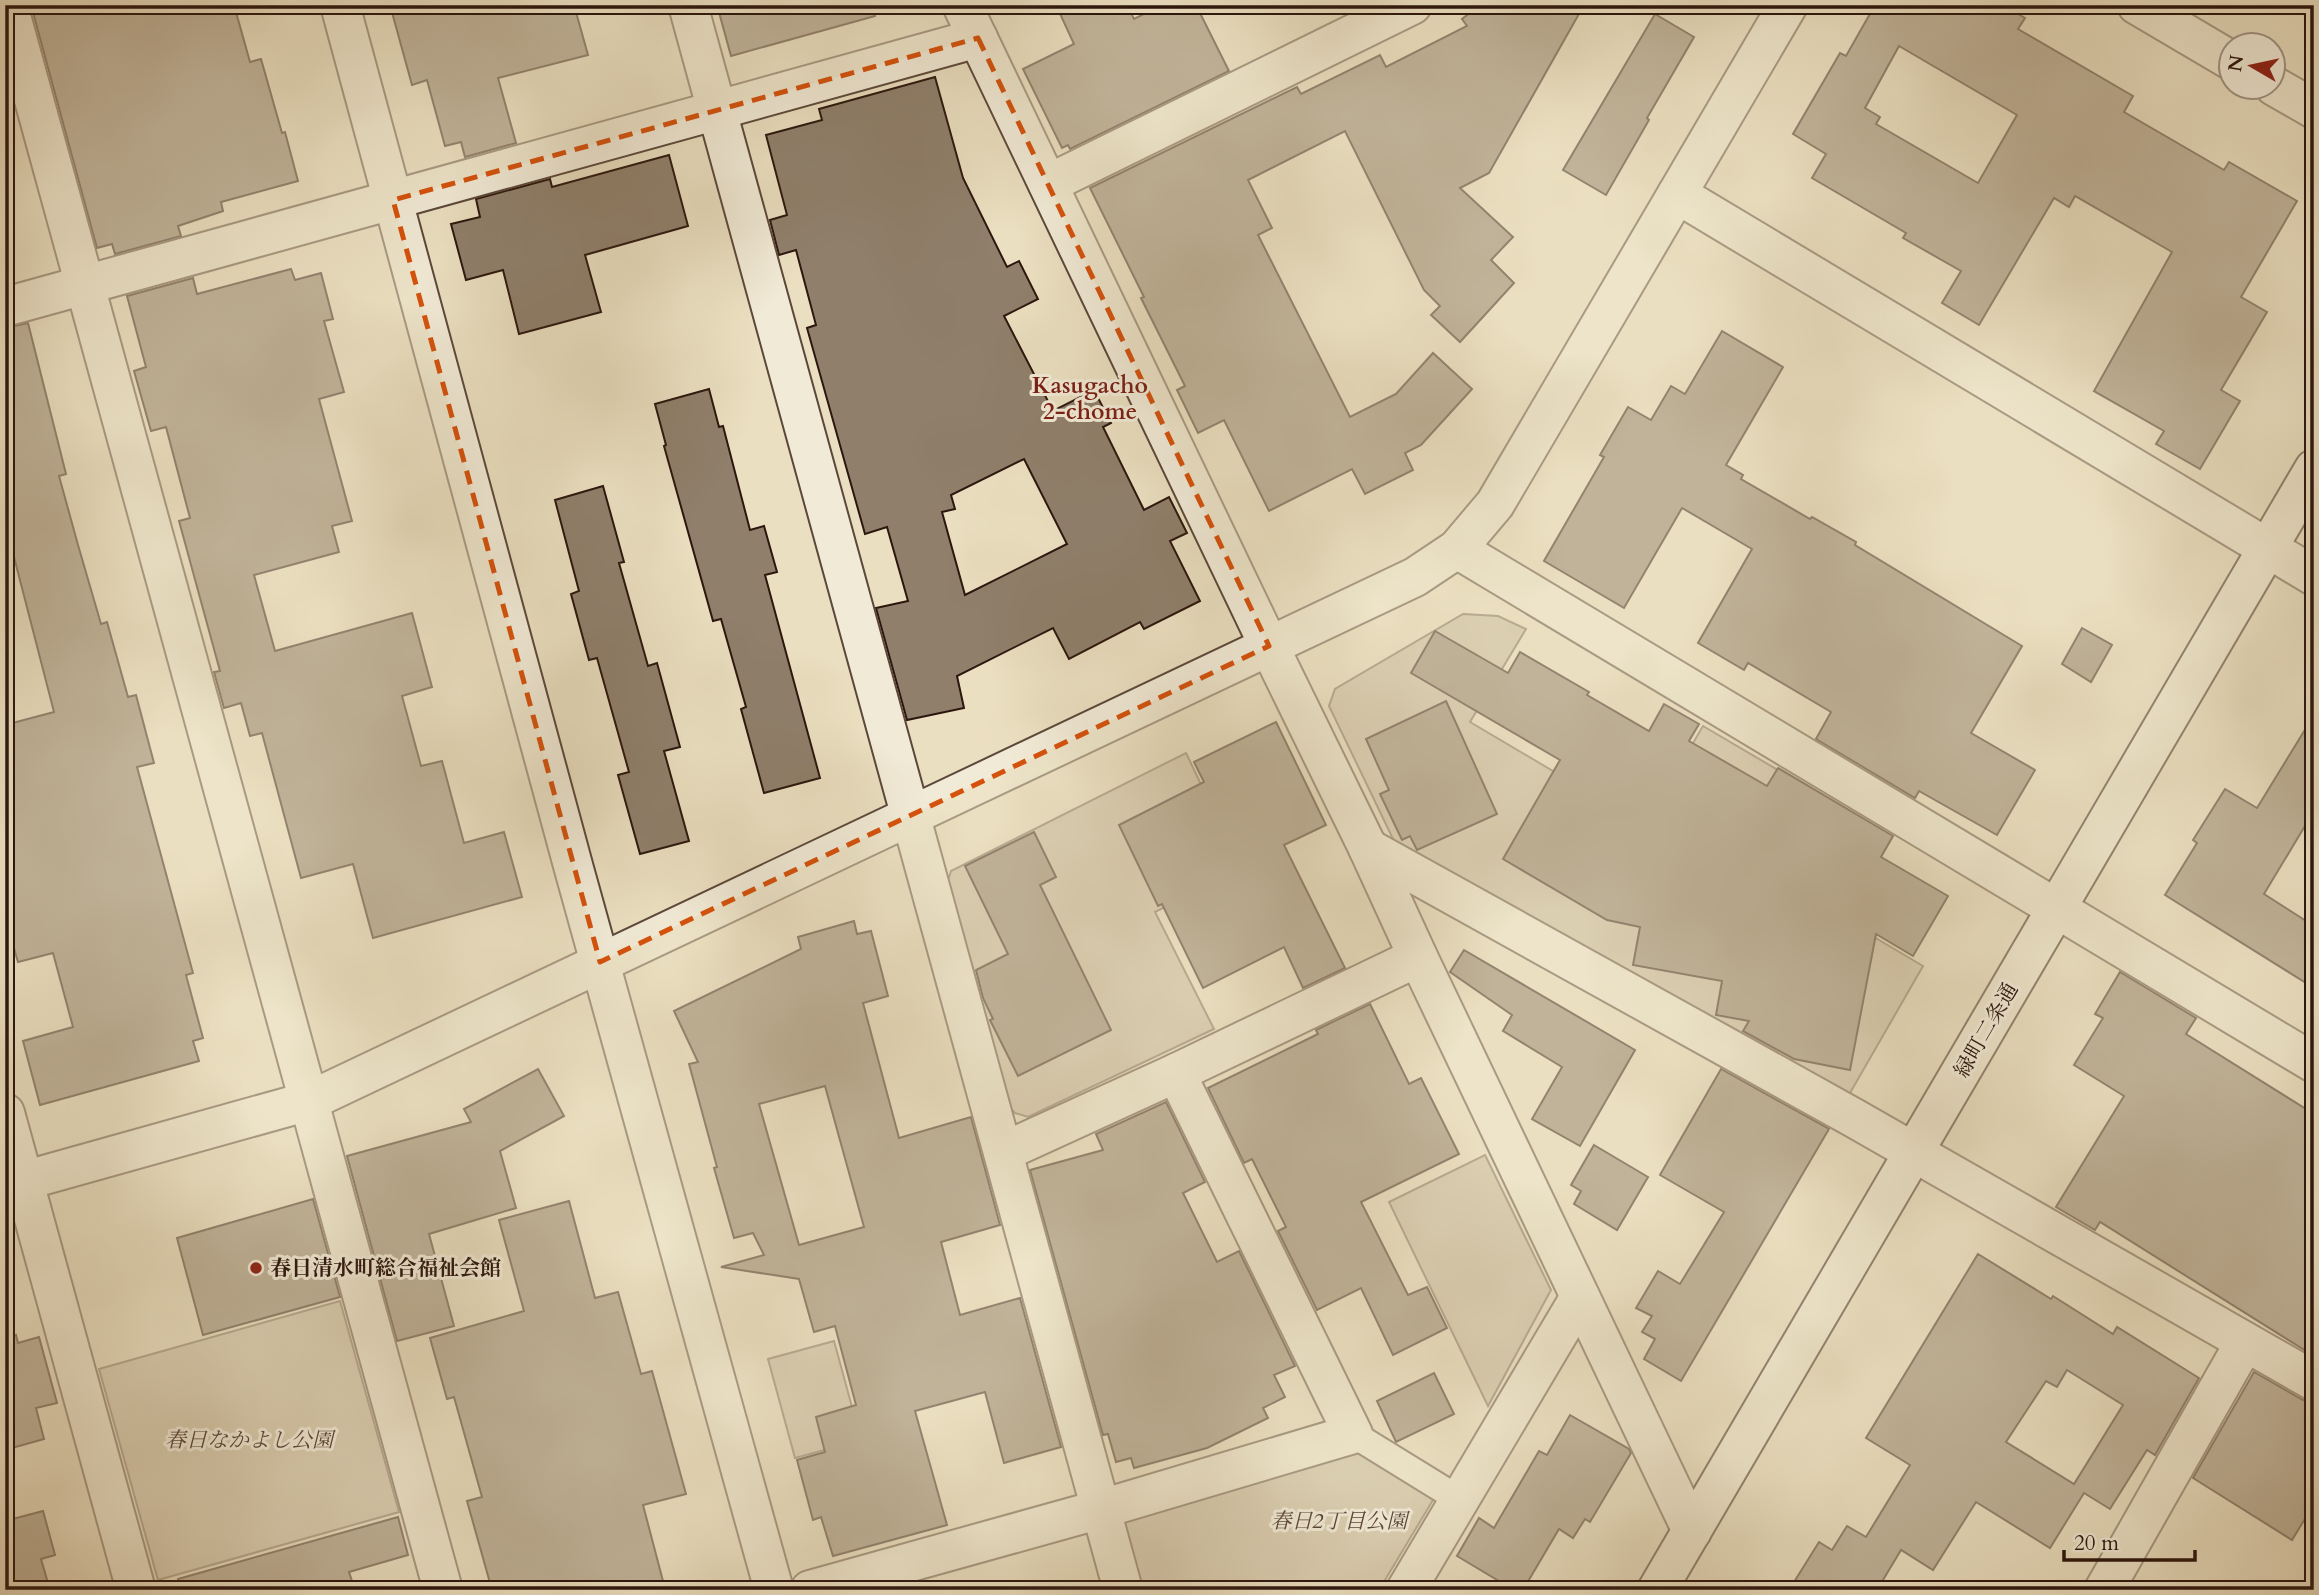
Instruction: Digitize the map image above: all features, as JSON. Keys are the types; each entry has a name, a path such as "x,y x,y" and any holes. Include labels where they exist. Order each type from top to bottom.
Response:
{"street":[{"path":"8,5 443,1590"},
{"path":"340,5 774,1590"},
{"path":"688,5 1123,1590"},
{"path":"1048,184 1412,5"},
{"path":"15,1184 309,1101 1415,577 1457,549 1495,504 1788,5"},
{"path":"2137,5 2218,53"},
{"path":"5,307 717,110 970,21 1368,848 1692,1531"},
{"path":"2288,94 2314,109"},
{"path":"1677,194 2314,576"},
{"name":"緑町二条通","path":"1659,1589 2314,469"},
{"path":"1457,549 2314,1063"},
{"path":"1368,848 1914,1153 2314,1381"},
{"path":"1003,1152 1418,957"},
{"path":"810,1590 1101,1509 1353,1434 1176,1073"},
{"path":"5,1113 15,1184 136,1590"},
{"path":"1406,1590 1580,1297"},
{"path":"2107,1589 2245,1342"}],"lane":[{"path":"1353,1434 1460,1500"}],"highlighted area":[{"path":"978,38 1269,646 600,962 393,200"}],"green space":[{"path":"1463,614 1498,616 1526,629 1470,722 1558,774 1641,832 1703,726 1851,813 1803,895 1923,966 1846,1100 1394,841 1329,706 1335,689"},
{"path":"1186,753 1241,868 1155,912 1214,1029 1028,1117 1015,1113 1008,1106 945,889 951,871"},
{"path":"1485,1155 1551,1290 1488,1406 1389,1202"},
{"name":"春日なかよし公園","path":"340,1301 399,1512 158,1580 99,1369"},
{"path":"834,1341 861,1440 795,1458 768,1359"},
{"name":"春日2丁目公園","path":"1348,1447 1436,1495 1379,1590 1139,1590 1117,1513"}],"building":[{"path":"31,5 234,5 250,62 261,59 298,181 221,202 223,211 178,226 181,236 115,254 112,244 97,248"},
{"path":"390,5 574,5 588,55 498,78 516,143 465,157 461,142 445,146 427,80 412,85"},
{"path":"717,5 873,5 875,16 731,56"},
{"path":"1056,5 1127,5 1134,19 1162,5 1196,5 1229,71 1070,149 1068,145 1062,148 1023,69 1074,44"},
{"path":"1480,5 1584,5 1489,173 1460,188 1513,237 1491,260 1514,283 1460,342 1431,315 1440,306 1424,290 1345,131 1248,180 1272,228 1258,235 1350,417 1396,394 1433,353 1472,389 1421,445 1405,453 1413,470 1365,494 1352,469 1269,511 1224,420 1198,433 1177,390 1185,386 1090,188 1297,87 1301,94 1380,55 1386,67 1467,26 1462,19"},
{"path":"1875,5 2003,5 2025,18 2018,29 2133,96 2124,112 2224,170 2229,162 2297,201 2241,297 2267,312 2221,390 2240,401 2200,469 2156,444 2164,431 2094,391 2172,252 2075,196 2069,207 2054,198 1979,325 1942,303 1961,271 1903,238 1906,233 1812,178 1826,154 1793,134 1840,53 1846,56","holes":["1899,46 2017,115 1978,183 1876,124 1880,117 1865,108"]},
{"path":"1655,14 1694,37 1606,195 1563,170"},
{"path":"935,77 963,178 1007,267 1019,261 1038,299 1004,316 1053,411 1094,390 1111,423 1103,427 1144,510 1169,497 1187,533 1170,541 1200,601 1144,629 1140,622 1069,659 1053,628 957,676 964,708 907,720 876,608 908,601 887,527 865,534 807,328 816,325 796,250 779,255 770,220 787,215 766,135 822,120 819,109","holes":["1024,459 1067,544 965,595 942,512 955,509 951,495"]},
{"path":"669,155 688,226 585,255 601,312 519,334 503,270 466,280 451,224 480,217 476,199 550,179 552,187"},
{"path":"291,269 295,280 321,273 333,319 324,321 344,392 319,399 352,521 332,526 339,552 254,575 275,651 412,613 432,687 402,696 421,766 442,761 464,843 504,832 522,897 373,938 353,864 301,878 262,733 250,736 241,703 224,708 214,672 220,671 179,521 190,518 166,427 151,431 134,371 146,367 127,296 193,278 197,294"},
{"path":"28,323 66,474 59,476 78,545 101,624 107,622 128,697 136,695 154,763 137,767 193,973 186,975 203,1038 193,1041 199,1061 40,1105 23,1041 73,1027 53,953 18,962 13,945 5,948 5,725 54,712 14,557 5,559 5,328"},
{"path":"1722,331 1783,367 1726,465 1743,475 1741,479 1856,542 1855,545 2022,646 1971,733 2035,770 1997,835 1919,791 1915,798 1816,739 1831,712 1748,663 1744,670 1698,643 1752,549 1682,508 1624,608 1544,561 1604,457 1600,455 1628,407 1651,420 1671,386 1685,394"},
{"path":"709,389 719,427 723,426 750,530 764,526 777,572 765,575 820,778 764,793 741,709 746,707 721,619 713,621 664,446 666,445 655,404"},
{"path":"603,486 624,562 619,563 648,666 657,663 680,747 664,751 689,841 640,854 618,775 629,772 597,658 589,660 571,594 579,591 555,500"},
{"path":"2082,628 2112,645 2091,682 2062,664"},
{"path":"1435,631 1508,673 1520,652 1649,731 1664,704 1699,724 1689,741 1767,786 1778,768 1893,836 1881,857 1948,896 1913,956 1876,934 1850,1070 1794,1059 1743,1031 1749,1021 1716,1015 1722,981 1633,965 1640,927 1607,920 1503,859 1560,760 1411,673"},
{"path":"1446,701 1497,814 1417,850 1410,836 1402,840 1380,794 1389,790 1366,739"},
{"path":"2314,715 2314,811 2264,894 2314,926 2314,988 2165,895 2197,843 2193,840 2225,789 2257,808"},
{"path":"1276,722 1326,825 1284,845 1345,968 1303,988 1284,947 1203,988 1162,904 1158,906 1119,825 1204,782 1194,762"},
{"path":"1034,832 1056,877 1040,885 1111,1030 1018,1076 990,1020 993,1019 983,998 976,970 1008,954 965,866"},
{"path":"854,921 857,934 871,931 888,996 863,1003 899,1138 971,1117 1000,1225 941,1242 960,1315 1020,1298 1061,1447 1004,1463 985,1392 915,1411 947,1525 833,1556 821,1517 813,1520 797,1460 825,1452 816,1417 856,1405 835,1326 814,1332 799,1279 721,1267 764,1255 753,1233 734,1238 689,1064 698,1062 674,1011 801,949 798,937","holes":["825,1086 864,1227 799,1245 759,1104"]},
{"path":"1464,950 1635,1050 1580,1146 1532,1119 1562,1067 1503,1031 1512,1015 1450,972"},
{"path":"2120,972 2196,1018 2186,1034 2314,1114 2314,1356 2100,1222 2095,1230 2056,1207 2124,1096 2074,1065 2103,1018 2095,1014"},
{"path":"1370,1004 1409,1084 1421,1078 1459,1154 1361,1202 1408,1295 1427,1287 1447,1328 1393,1355 1361,1288 1317,1310 1278,1231 1286,1227 1252,1159 1244,1163 1208,1088 1318,1034 1316,1030"},
{"path":"538,1069 564,1116 500,1151 516,1208 429,1234 454,1326 397,1341 347,1156 471,1122 464,1109"},
{"path":"1721,1069 1829,1129 1681,1381 1644,1359 1655,1339 1642,1332 1652,1316 1636,1308 1658,1271 1680,1284 1724,1212 1660,1175"},
{"path":"1166,1102 1205,1182 1183,1193 1217,1262 1239,1251 1295,1366 1274,1375 1285,1397 1263,1408 1268,1418 1207,1448 1134,1468 1131,1458 1116,1462 1108,1434 1103,1435 1030,1170 1103,1150 1096,1134"},
{"path":"1594,1145 1648,1177 1617,1230 1574,1204 1581,1191 1571,1185"},
{"name":"春日清水町総合福祉会館","path":"313,1199 340,1297 203,1335 177,1238"},
{"path":"569,1201 595,1298 618,1292 641,1374 652,1371 686,1494 643,1505 663,1581 630,1590 492,1590 467,1501 482,1497 454,1397 447,1399 430,1338 524,1311 499,1220"},
{"path":"1978,1254 2051,1299 2053,1296 2113,1334 2117,1327 2199,1378 2155,1455 2147,1450 2110,1509 2084,1493 2050,1548 1976,1502 1933,1570 1901,1550 1877,1590 1789,1590 1819,1542 1832,1550 1847,1526 1866,1537 1910,1465 1866,1438","holes":["2067,1370 2123,1405 2074,1484 2006,1442 2046,1381 2057,1387"]},
{"path":"16,1335 18,1343 39,1337 57,1403 36,1408 44,1439 5,1450 5,1337"},
{"path":"2254,1372 2303,1400 2314,1403 2314,1504 2292,1540 2193,1478"},
{"path":"1434,1373 1454,1414 1396,1442 1377,1401"},
{"path":"1570,1415 1629,1449 1631,1453 1590,1522 1585,1519 1573,1538 1559,1529 1523,1590 1514,1590 1457,1556 1479,1518 1494,1528 1539,1451 1547,1455"},
{"path":"43,1511 55,1555 41,1559 50,1590 5,1590 5,1521"},
{"path":"398,1517 408,1555 349,1572 355,1590 180,1590 178,1579"}],"place":[{"name":"春日清水町総合福祉会館","path":"256,1268"}],"district":[{"name":"Kasugacho 2-chome","path":"1090,398"}]}
